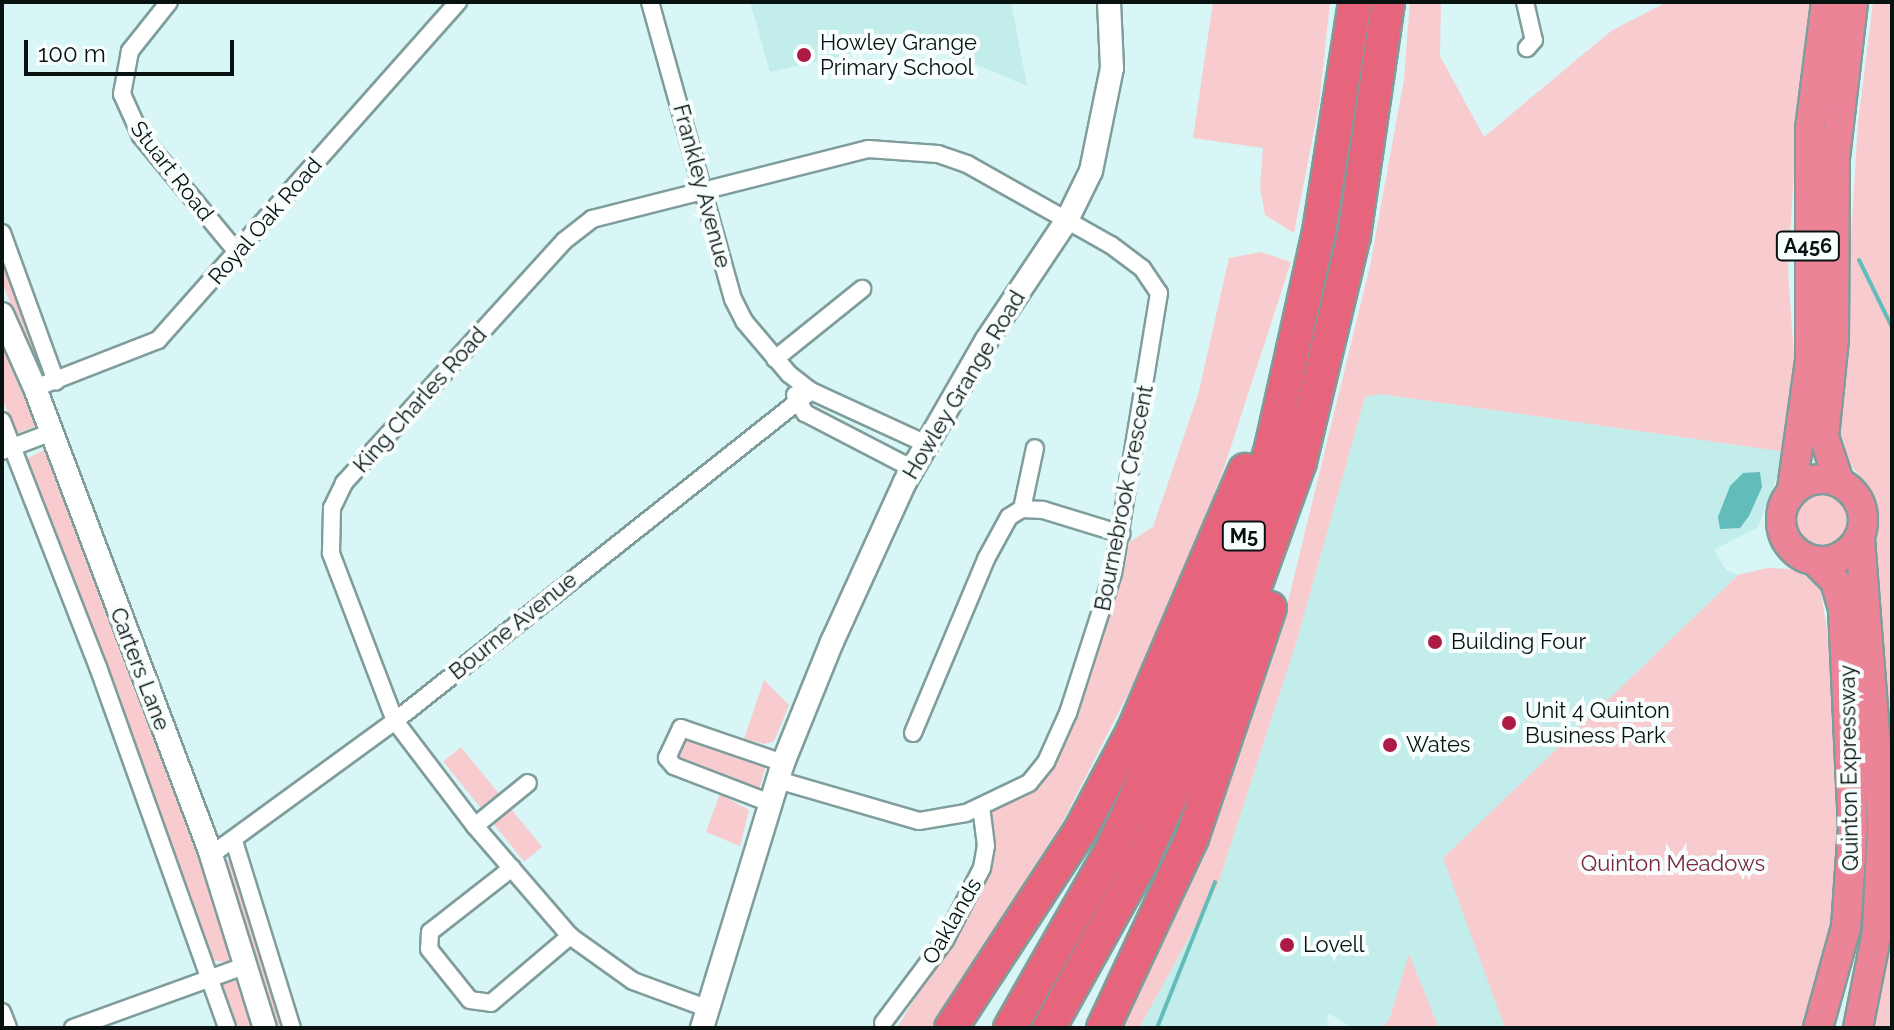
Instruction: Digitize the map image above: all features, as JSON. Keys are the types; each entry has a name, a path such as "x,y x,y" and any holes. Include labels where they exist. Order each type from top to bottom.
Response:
{"highway":[{"name":"M5","path":"1010,1028 1112,849 1185,690 1246,530 1295,349 1347,77 1355,2"},
{"name":"M5","path":"1049,1028 1142,861 1211,709 1300,462 1354,236 1388,2"},
{"name":"A456","path":"1792,489 1810,361 1808,177 1826,2"},
{"name":"A456","path":"1839,482 1824,437 1834,338 1835,158 1853,2"},
{"path":"951,1028 1081,829 1133,731 1177,637 1295,349"},
{"path":"1103,1028 1186,852 1222,762 1274,592 1300,462"},
{"path":"1823,479 1839,482 1862,509 1860,541 1836,559 1816,562 1799,554 1783,533 1781,514 1792,489 1823,479"},
{"name":"Quinton Expressway","path":"1858,1028 1877,932 1882,825 1860,541"},
{"name":"Quinton Expressway","path":"1816,562 1835,581 1843,609 1853,827 1846,927 1818,1028"}],"street":[{"name":"Stuart Road","path":"169,2 130,51 122,94 141,136 237,252"},
{"name":"Royal Oak Road","path":"46,384 158,340 458,2"},
{"name":"Frankley Avenue","path":"650,2 733,299 775,359 811,391 926,444"},
{"name":"Howley Grange Road","path":"706,1018 780,772 913,469 986,341 1067,220 1091,171 1105,124 1112,68 1109,2"},
{"path":"1525,2 1534,40 1527,48"},
{"name":"King Charles Road","path":"706,1018 633,981 570,936 475,826 395,721 331,553 328,531 335,498 578,227 703,187 868,149 901,149 967,164 1067,220"},
{"name":"Bournebrook Crescent","path":"780,772 919,821 948,819 1029,783 1053,749 1097,635 1121,534 1159,293 1142,268 1067,220"},
{"name":"Carters Lane","path":"2,233 46,384 52,432 211,855 265,1028"},
{"path":"775,359 862,289"},
{"name":"Carters Lane","path":"2,314 46,384"},
{"name":"Frankley Avenue","path":"789,374 798,403"},
{"name":"Bourne Avenue","path":"211,855 395,721 811,391"},
{"path":"798,403 805,413 913,469"},
{"name":"Carters Lane","path":"2,421 7,448 211,976 227,1028"},
{"path":"7,448 52,432"},
{"path":"913,733 996,536 1022,509 1035,448"},
{"path":"1022,509 1070,516 1121,534"},
{"path":"770,803 674,766 667,758 681,728 780,772"},
{"path":"475,826 528,783"},
{"name":"Oaklands","path":"883,1023 945,940 982,868 986,846 981,806"},
{"path":"234,841 292,1028"},
{"path":"512,868 430,932 429,949 470,1000 483,1006 491,1003 570,936"},
{"path":"73,1028 247,965"},
{"path":"2,1012 8,1028"}],"shaded area":[{"name":"Howley Grange Primary School","path":"750,2 1011,2 1027,86 917,39 770,72"},
{"path":"1380,394 1786,452 1758,527 1714,550 1726,570 1738,575 1444,858 1505,1028 1439,1028 1409,955 1389,1020 1380,1028 1353,1028 1328,1013 1327,1028 1139,1028 1217,887 1297,640 1365,397"}],"green space":[{"path":"1213,2 1330,2 1319,105 1294,233 1265,215 1260,187 1263,148 1193,138"},
{"path":"1410,2 1441,2 1440,56 1484,137 1611,31 1667,2 1813,2 1798,103 1788,271 1796,384 1786,452 1380,394 1365,397 1297,640 1217,887 1139,1028 1119,1028 1192,874 1284,618 1370,266 1404,79"},
{"path":"1873,2 1892,2 1892,1028 1872,1028 1876,513 1865,483 1842,454 1839,431 1858,123"},
{"path":"1261,252 1291,262 1222,474 1157,637 1062,823 931,1028 897,1028 971,905 988,862 992,807 1051,764 1091,672 1125,545 1153,527 1198,395 1229,258"},
{"path":"2,254 48,370 37,371 2,282"},
{"path":"2,346 36,426 16,434 2,397"},
{"path":"44,450 233,951 227,963 213,960 43,510 26,459"},
{"path":"1822,494 1841,502 1849,521 1841,540 1822,548 1803,540 1795,521 1803,502"},
{"name":"Quinton Meadows","path":"1767,568 1794,569 1820,586 1841,720 1841,851 1821,995 1809,1028 1505,1028 1443,858 1738,575"},
{"path":"764,680 789,705 774,741 765,744 744,739"},
{"path":"686,735 766,765 759,790 676,760 674,754"},
{"path":"461,747 502,798 484,812 443,761"},
{"path":"720,794 749,810 740,846 706,832"},
{"path":"508,805 542,847 524,861 490,819"},
{"path":"233,859 285,1028 272,1028 222,863"},
{"path":"1409,954 1439,1028 1380,1028 1389,1020"},
{"path":"234,980 245,986 256,1028 234,1028 221,987 222,982"}],"water":[{"path":"1760,472 1762,487 1749,516 1740,528 1720,529 1718,517 1730,486 1743,473"}],"waterway":[{"path":"1859,260 1892,327"},
{"path":"1157,1028 1215,882"}],"place":[{"name":"Howley Grange Primary School","path":"804,55"},
{"name":"Building Four","path":"1435,642"},
{"name":"Unit 4 Quinton Business Park","path":"1509,723"},
{"name":"Wates","path":"1390,745"},
{"name":"Lovell","path":"1287,945"}]}
